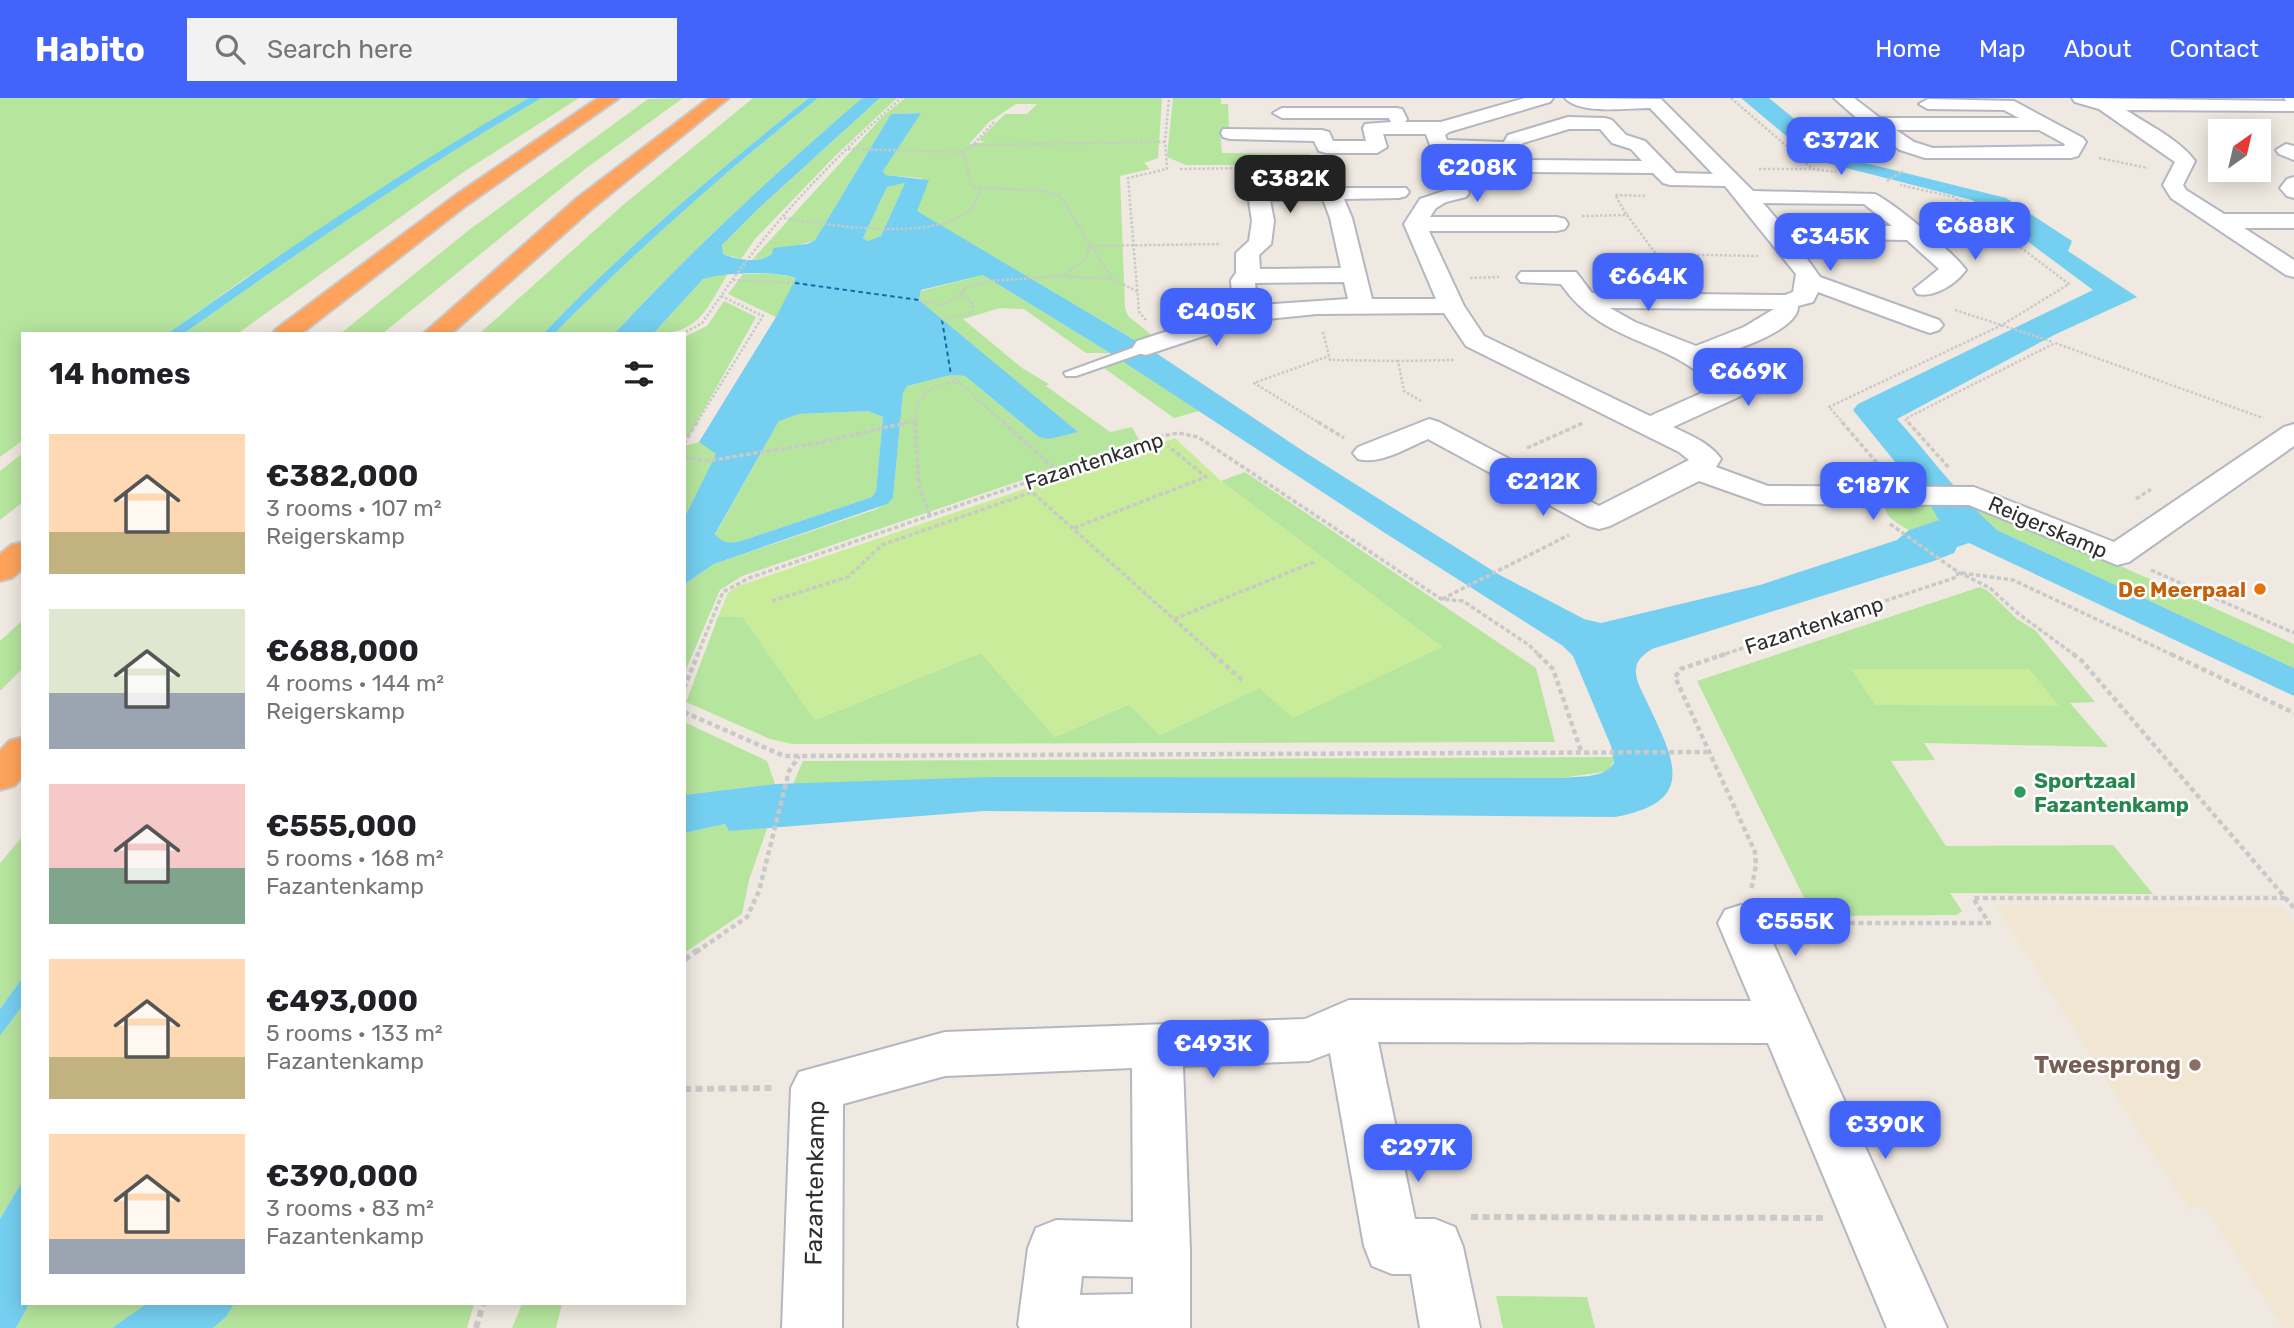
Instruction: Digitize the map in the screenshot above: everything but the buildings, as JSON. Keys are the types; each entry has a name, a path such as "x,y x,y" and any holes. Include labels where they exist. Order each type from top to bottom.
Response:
{"highway":[{"path":"288,332 460,201 610,98"},
{"path":"438,332 585,203 720,98"},
{"path":"0,572 21,554"},
{"path":"0,776 21,753"}],"street":[{"path":"1488,98 1516,106"},
{"path":"1440,137 1516,106 1544,98"},
{"path":"1574,98 1588,103 1655,103 1747,197 1808,272 1809,281 1804,297 1786,302 1584,300"},
{"path":"1843,98 1907,146 1932,155 2071,152 2076,142 2008,105 1923,101"},
{"path":"2081,98 2111,109 2185,161 2173,185 2178,194 2294,270"},
{"path":"1923,101 1958,125"},
{"path":"2111,109 2294,106"},
{"path":"2111,109 2294,113"},
{"path":"1286,135 1282,112 1396,113 1401,128"},
{"path":"1511,148 1515,139 1568,124 1605,124 1619,139 1637,145 1670,179 1725,174"},
{"path":"1875,124 2042,124"},
{"path":"1230,133 1322,136 1326,147 1380,155 1372,128 1401,128 1511,148 1525,166 1657,167"},
{"path":"1409,208 1459,193 1440,137"},
{"path":"2294,183 2290,188 2294,192"},
{"path":"1331,193 1341,218 1362,307"},
{"path":"1246,314 1243,281 1248,273 1247,253 1260,244 1263,221 1258,194 1331,193 1409,208 1557,224"},
{"path":"1747,197 1868,198 1881,205 1954,270 1926,289"},
{"path":"1368,453 1429,428 1599,519 1697,470 1706,459 1689,446 1475,341 1452,306 1409,208"},
{"path":"1341,218 1368,217"},
{"path":"2217,221 2294,221"},
{"path":"1772,231 1914,233"},
{"path":"1246,276 1353,275"},
{"path":"1529,277 1569,277 1584,300 1601,315 1636,333 1694,355 1716,370 1733,389 1650,427"},
{"path":"1809,281 1930,325"},
{"path":"1694,355 1743,338 1771,324 1786,314 1786,302"},
{"path":"1146,347 1246,314 1317,307 1452,306"},
{"name":"Reigerskamp","path":"1697,470 1764,495 1969,496 2117,555 2285,434"},
{"path":"1741,923 1917,1328"},
{"path":"1349,1021 1392,1246 1434,1247 1450,1328"},
{"name":"Fazantenkamp","path":"812,1328 817,1088 945,1054 1309,1040 1349,1021 1786,1022"},
{"path":"1157,1047 1162,1250"}],"lane":[{"path":"1071,373 1146,347"}],"path":[{"path":"686,332 702,323 748,257 881,113 901,98"},
{"path":"1169,98 1165,142 1167,169 1128,177 1139,312 1154,328 1172,338"},
{"path":"1731,98 1814,169"},
{"path":"847,149 963,152 994,122"},
{"path":"973,145 1165,142"},
{"path":"963,152 972,187 981,190 1045,191 1060,196 1112,279"},
{"path":"2071,152 2177,173"},
{"path":"1725,174 1814,169 1840,173"},
{"path":"1904,170 1887,181 1954,197 2069,284 2004,326 1829,407 1913,496"},
{"path":"784,218 873,229 946,223 961,218 979,203 981,190"},
{"path":"1557,224 1561,217 1627,215 1656,254 1794,257"},
{"path":"1089,246 1260,244"},
{"path":"1062,276 1086,260 1089,246"},
{"path":"919,300 943,305 962,293 965,288 989,281 1062,276 1112,279 1139,292"},
{"path":"1441,278 1529,277"},
{"path":"733,278 795,283"},
{"path":"942,320 973,312 973,304 962,293"},
{"path":"686,441 763,316 722,296"},
{"path":"1317,307 1330,360 1455,360 1486,348"},
{"path":"1955,310 2181,388 2285,434"},
{"path":"1969,496 1905,419 2053,342"},
{"path":"1329,356 1254,383 1368,453"},
{"path":"1398,361 1404,391 1436,410 1429,428"},
{"path":"951,375 1058,472"},
{"path":"930,516 919,486 915,421 918,400 930,388 956,380"},
{"path":"1495,462 1612,410"},
{"path":"686,457 707,461 777,450 915,421"},
{"name":"Fazantenkamp","path":"686,683 723,592 749,578 1178,433 1198,437 1441,599 1463,601 1530,645 1553,668 1581,751"},
{"path":"1073,528 1206,477 1168,446"},
{"path":"2136,499 2151,489"},
{"path":"772,601 848,577 881,545 1032,492 1243,681"},
{"path":"1441,599 1599,519"},
{"path":"1901,533 1958,572 1990,588 2016,612 2082,661 2294,908"},
{"path":"2117,555 2294,633"},
{"path":"1174,619 1314,562"},
{"path":"1958,572 2013,580 2032,587 2294,713"},
{"name":"Fazantenkamp","path":"1755,852 1675,677 1681,669 1957,577 1958,572"},
{"path":"686,713 784,756 1707,752"},
{"path":"686,959 747,917 759,891 789,771 799,756"},
{"path":"1741,923 1989,923 1973,898 2285,898"},
{"path":"686,1089 817,1088"},
{"path":"1434,1247 1452,1217 1868,1219"},
{"path":"476,1328 482,1305"}],"shaded area":[{"name":"Tweesprong","path":"1995,904 2281,907 2294,922 2294,1328 2283,1328 2205,1207 2188,1209"}],"green space":[{"path":"0,98 529,98 359,204 241,281 170,332 21,332 21,441 0,457"},
{"path":"542,98 579,98 462,173 240,332 186,332 315,242"},
{"path":"683,98 585,169 384,332 342,332 469,230 648,99"},
{"path":"753,98 809,98 672,212 606,271 545,332 481,332 623,205"},
{"path":"818,98 862,98 735,213 616,332 556,332 682,212"},
{"path":"880,98 897,98 835,156 755,239 741,259 723,254 722,245 759,208"},
{"path":"905,98 1162,98 1158,158 1144,163 1150,169 1120,176 1125,308 1128,316 1154,337 1140,343 916,211 922,178 884,175 883,171 920,113 891,114 815,240 766,258 752,260 883,116","holes":["1016,104 1037,104 1027,114 1005,114 979,140 985,142 969,144 989,122"]},
{"path":"1173,98 1221,98 1221,104 1228,104 1229,130 1220,130 1222,153 1310,154 1310,161 1302,165 1186,165 1167,157"},
{"path":"905,183 881,236 868,241 863,238 887,187"},
{"path":"743,274 776,274 797,278 776,317 728,294"},
{"path":"714,275 727,275 706,309 691,325 673,332 655,332 703,279"},
{"path":"983,275 1110,353 1086,353 1024,309 1000,308 963,319 1022,368 1049,384 1046,386 1110,432 1132,427 1139,440 742,576 720,590 686,669 686,583 714,564 877,509 893,498 903,393 907,386 951,375 965,376 1039,437 1077,432 919,300 921,291"},
{"path":"724,301 756,317 689,436 686,437 686,336 707,326"},
{"path":"1123,361 1199,411 1174,418 1104,368"},
{"path":"868,411 883,417 876,491 872,497 741,541 727,542 715,535 779,421 799,414"},
{"path":"1175,438 1221,481 1442,647 1293,718 1259,688 1160,735 1128,704 1055,737 981,653 815,720 743,617 718,617 728,593 738,586"},
{"path":"699,442 717,454 686,515 686,445"},
{"path":"21,455 21,504 0,520 0,471"},
{"path":"1245,472 1536,668 1555,742 792,744 770,739 686,702 718,617 743,617 815,720 981,653 1055,737 1129,704 1160,735 1259,688 1442,647 1221,481"},
{"path":"1885,504 1930,505 1940,520 1909,530 1890,517"},
{"path":"1969,505 2116,564 2294,644 2294,668 1997,530"},
{"path":"1980,587 1988,591 2017,619 2035,630 2095,702 2070,703 2108,747 1924,743 1935,760 1891,761 1946,846 2113,845 2153,894 1950,893 1962,911 1957,915 1813,916 1697,681"},
{"path":"21,622 21,670 0,691 0,641"},
{"path":"1851,669 2029,669 2059,706 1875,705"},
{"path":"686,723 767,761 775,784 686,795"},
{"path":"1615,757 1609,771 1562,778 793,784 803,761"},
{"path":"725,824 729,831 768,826 749,880 742,914 686,952 686,833"},
{"path":"21,838 21,980 0,1009 0,863"},
{"path":"21,1008 21,1183 0,1219 0,1036"},
{"path":"1496,1296 1587,1297 1595,1328 1503,1328"},
{"path":"28,1305 145,1305 112,1328 16,1328"},
{"path":"233,1305 474,1305 467,1328 213,1328 226,1317"},
{"path":"522,1305 562,1305 556,1328 512,1328"}],"water":[{"path":"529,98 542,98 405,182 186,332 170,332 345,211"},
{"path":"809,98 818,98 682,212 556,332 545,332 606,271 740,154"},
{"path":"862,98 880,98 759,208 722,245 723,254 741,259 761,259 772,254 773,248 807,244 815,240 891,114 921,113 883,171 885,175 929,180 917,211 1153,351 1306,453 1498,574 1584,619 1601,623 1760,585 1897,540 1909,530 1939,520 1930,505 1853,410 1858,404 2093,290 1972,200 1815,160 1741,98 1769,98 1841,157 2006,198 2072,241 2068,251 2137,297 2056,334 1897,419 1958,490 1997,530 2294,668 2294,696 1969,543 1957,547 1954,553 1931,562 1652,649 1645,654 1637,664 1637,678 1664,740 1672,774 1669,788 1660,800 1642,810 1615,817 984,811 729,831 725,824 686,833 686,795 775,784 993,777 1562,778 1598,774 1614,763 1611,746 1573,656 1563,646 1110,353 983,275 921,290 919,300 1078,432 1049,439 1039,437 965,376 951,375 907,386 903,393 893,498 887,504 714,564 686,583 686,515 716,454 699,442 776,317 796,278 750,273 703,279 655,332 616,332 766,183","holes":["905,183 881,236 868,241 863,238 887,187","868,411 883,417 876,491 872,497 741,541 727,542 715,534 779,421 799,414"]},
{"path":"21,980 21,1008 0,1036 0,1009"},
{"path":"21,1183 21,1305 28,1305 16,1328 0,1328 0,1219"},
{"path":"145,1305 233,1305 226,1317 213,1328 112,1328"}],"ferry route":[{"path":"795,283 919,300"},
{"path":"942,320 951,375"}],"place":[{"name":"De Meerpaal","path":"2260,589"},
{"name":"Sportzaal Fazantenkamp","path":"2020,792"},
{"name":"Tweesprong","path":"2195,1065"}]}
